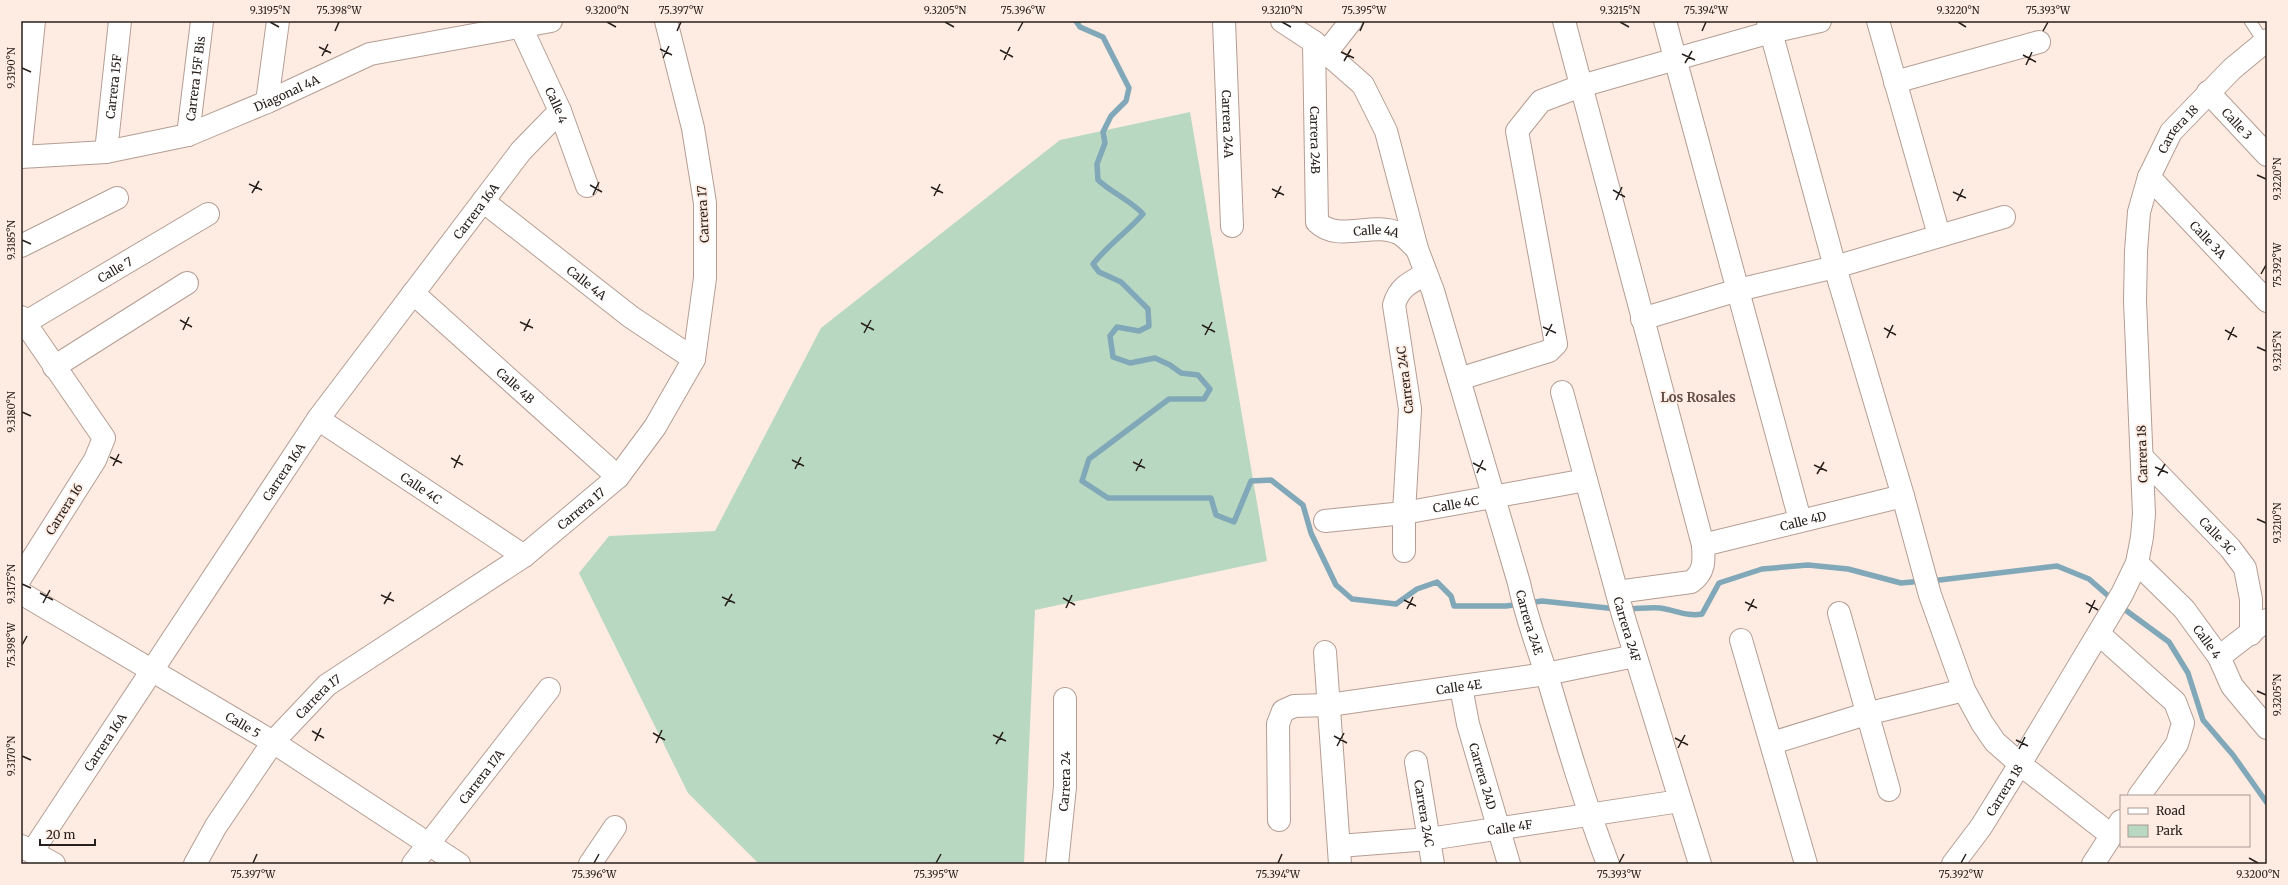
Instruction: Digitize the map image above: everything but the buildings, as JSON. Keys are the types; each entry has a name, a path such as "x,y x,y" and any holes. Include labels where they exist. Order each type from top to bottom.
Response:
{"street":[{"path":"21,146 34,21"},
{"name":"Carrera 15F","path":"106,152 120,21"},
{"name":"Carrera 15F Bis","path":"188,135 202,21"},
{"path":"267,102 278,21"},
{"name":"Diagonal 4A","path":"21,158 106,152 188,135 267,102 370,54 521,28 551,21"},
{"name":"Carrera 17","path":"195,864 216,826 273,742 327,685 524,556 618,477 655,427 694,359 705,278 705,203 693,128 666,21"},
{"name":"Carrera 24A","path":"1224,21 1232,226"},
{"path":"1282,21 1320,47 1363,85 1386,131 1417,249 1459,379 1549,351 1556,344 1518,132 1541,101 1581,86 1675,60 1770,27 1820,21"},
{"path":"1320,47 1351,21"},
{"path":"1564,21 1642,320 1676,437 1703,545 1704,564 1700,576 1691,582 1619,602"},
{"path":"1665,21 1800,520"},
{"path":"1878,21 1939,235"},
{"path":"1770,27 1835,267 1903,496 1930,595 1964,690 1982,723 1995,742 2020,764 2116,828 2093,864"},
{"name":"Calle 4","path":"521,28 560,110 587,186"},
{"name":"Carrera 18","path":"1953,864 1981,827 2020,764 2122,594 2137,563 2142,537 2144,514 2135,301 2136,251 2139,212 2149,177 2171,132 2208,92 2265,41"},
{"path":"1895,82 2039,42"},
{"name":"Carrera 24B","path":"1320,47 1317,222 1330,232"},
{"name":"Calle 3","path":"2208,92 2267,155"},
{"name":"Carrera 16A","path":"26,849 153,670 318,419 521,151 560,110"},
{"name":"Calle 3A","path":"2149,177 2267,301"},
{"path":"21,246 117,198"},
{"name":"Calle 4A","path":"483,201 631,317 694,359"},
{"name":"Calle 7","path":"22,321 208,214"},
{"path":"1642,320 1738,290 1835,267 2004,217"},
{"name":"Calle 4A","path":"1330,232 1371,229 1392,231 1399,233 1417,249"},
{"name":"Carrera 24C","path":"1404,550 1404,513 1410,409 1394,305 1397,295 1402,287 1426,274"},
{"path":"22,321 54,367 187,283"},
{"name":"Calle 4B","path":"413,293 618,477"},
{"name":"Carrera 16","path":"21,577 95,460 104,438 54,367"},
{"name":"Carrera 24E","path":"1459,379 1519,583 1525,615 1546,674 1589,814 1608,864"},
{"name":"Carrera 24F","path":"1562,392 1619,602 1700,864"},
{"name":"Calle 4C","path":"318,419 524,556"},
{"name":"Calle 3C","path":"2142,457 2230,548 2244,568 2251,599 2251,634"},
{"name":"Calle 4C","path":"1325,521 1404,513 1586,480"},
{"name":"Calle 4D","path":"1703,545 1903,496"},
{"name":"Calle 4","path":"2137,563 2184,609 2219,657 2232,686 2267,728"},
{"name":"Calle 5","path":"21,593 273,742 459,864"},
{"path":"1839,613 1866,714 1889,790"},
{"path":"2219,657 2251,634 2267,620"},
{"path":"2102,628 2175,702 2183,723 2177,744 2140,795"},
{"path":"1741,640 1806,864"},
{"path":"1325,652 1340,855"},
{"name":"Calle 4E","path":"1279,820 1278,724 1283,711 1294,706 1329,705 1546,674 1635,656"},
{"name":"Carrera 24D","path":"1461,687 1468,724 1509,864"},
{"name":"Carrera 17A","path":"414,864 549,689"},
{"path":"1772,743 1866,714 1964,690"},
{"name":"Carrera 24","path":"1057,864 1065,787 1065,699"},
{"name":"Carrera 24C","path":"1416,762 1433,864"},
{"name":"Calle 4F","path":"1340,855 1429,839 1680,801"},
{"path":"590,864 615,827"},
{"path":"26,849 54,864"}],"lane":[{"path":"2250,21 2265,41"}],"green space":[{"path":"1190,112 1267,561 1035,610 1024,864 759,864 688,793 579,573 609,536 715,531 821,328 1060,140"}],"waterway":[{"path":"1076,21 1080,27 1103,37 1129,88 1126,101 1111,116 1103,132 1105,143 1097,164 1098,180 1143,214 1093,264 1099,272 1121,282 1148,309 1149,326 1139,331 1117,327 1110,336 1113,357 1130,363 1155,358 1170,365 1181,373 1198,375 1210,389 1204,399 1169,399 1089,459 1082,481 1108,498 1211,498 1216,515 1234,522 1251,481 1271,480 1303,505 1311,533 1336,585 1352,599 1396,604 1417,589 1437,582 1451,596 1454,606 1506,606 1520,604"},
{"path":"1626,609 1660,608 1687,614 1702,614 1719,583 1762,569 1808,565 1848,569 1901,583 1923,581"},
{"path":"1931,581 2057,566 2089,579 2113,600"},
{"path":"1528,603 1542,601 1617,609"},
{"path":"2120,606 2169,642 2188,673 2203,720 2233,755 2267,803"}],"district":[{"name":"Los Rosales","path":"1698,397"}]}
